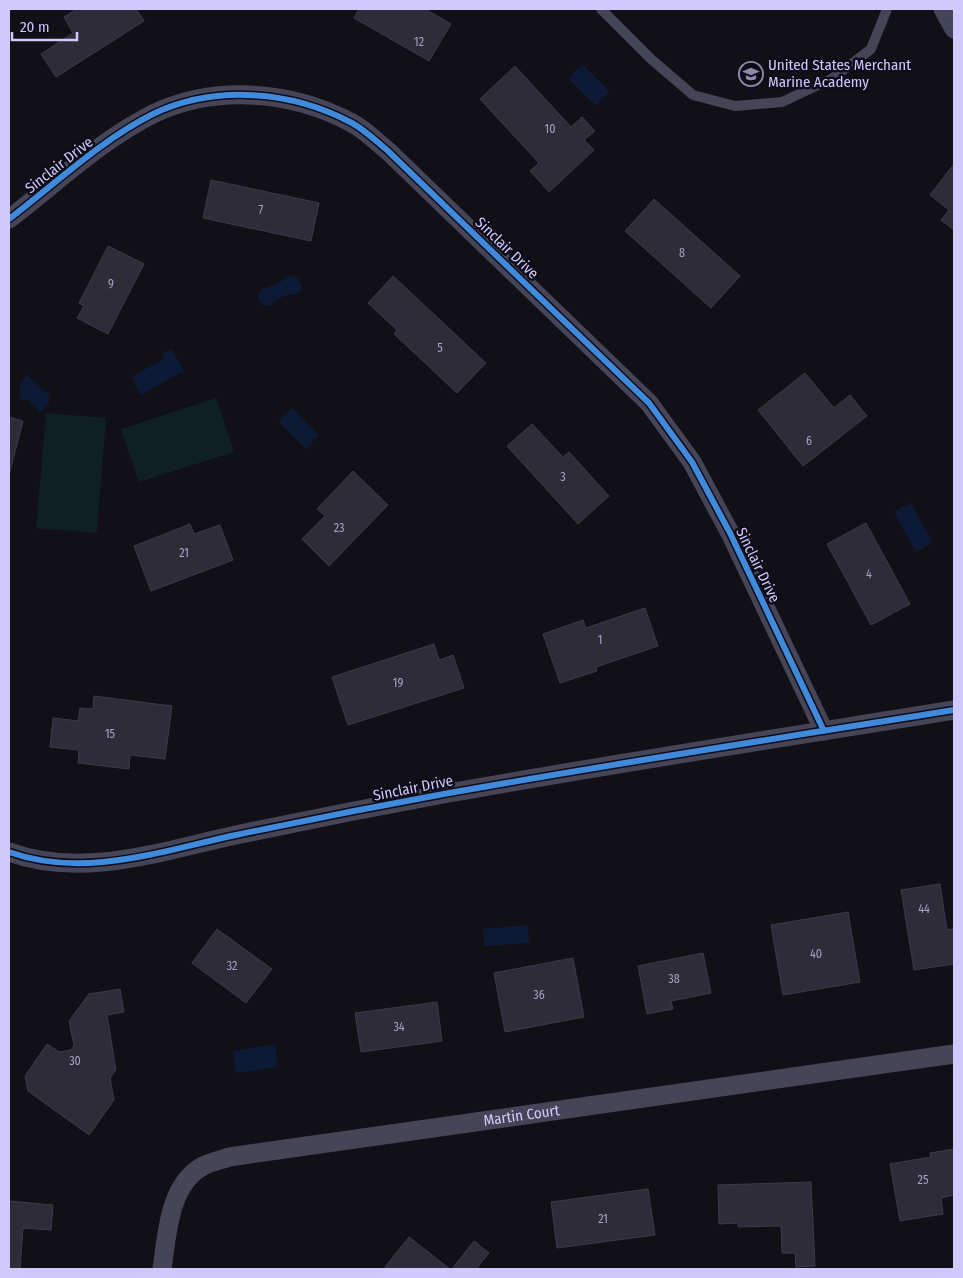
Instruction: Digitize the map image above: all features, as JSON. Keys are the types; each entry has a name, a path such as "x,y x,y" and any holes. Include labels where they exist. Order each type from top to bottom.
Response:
{"street":[{"path":"943,9 954,30"},
{"name":"Sinclair Drive","path":"9,220 108,142 153,114 183,103 217,97 262,94 308,105 353,124 394,156 649,403 692,462 730,533 824,731"},
{"name":"Sinclair Drive","path":"9,852 34,861 81,864 129,860 236,835 449,793 954,710"},
{"name":"Martin Court","path":"162,1269 169,1222 180,1187 203,1166 229,1158 954,1054"}],"lane":[{"path":"601,9 650,59 693,95 735,106 782,102 832,78 871,49 887,9"}],"shaded area":[{"path":"216,398 234,452 139,482 121,429"},
{"path":"46,413 106,418 97,533 36,528"}],"water":[{"path":"582,64 610,91 596,106 568,79"},
{"path":"291,275 299,279 302,288 298,292 284,296 269,305 259,301 258,296 261,289 277,284"},
{"path":"172,349 184,371 141,395 131,377 164,359 162,354"},
{"path":"27,375 49,395 49,403 40,412 28,400 19,399 21,381"},
{"path":"292,408 319,435 306,449 278,421"},
{"path":"911,503 933,542 916,552 894,512"},
{"path":"528,925 529,943 484,946 483,929"},
{"path":"275,1045 278,1067 236,1073 233,1051"}],"building":[{"path":"77,9 136,9 144,21 56,77 41,54 73,33 64,17"},
{"path":"359,9 425,9 451,24 429,61 354,18"},
{"path":"515,66 571,127 582,117 595,131 584,140 594,150 549,192 530,171 539,163 480,99"},
{"path":"954,164 954,230 941,220 949,210 930,195"},
{"path":"211,180 319,203 311,241 203,218"},
{"path":"654,199 740,276 711,308 625,231"},
{"path":"108,246 144,264 108,334 77,318 84,306 79,303"},
{"path":"393,276 486,363 457,393 394,334 397,330 368,303"},
{"path":"805,373 834,408 850,395 867,416 803,466 758,410"},
{"path":"9,417 23,421 9,475"},
{"path":"532,424 563,457 569,452 609,496 578,524 507,446"},
{"path":"353,471 388,505 329,566 302,539 325,516 317,509"},
{"path":"866,523 910,604 871,625 827,544"},
{"path":"190,524 194,534 220,525 233,560 151,591 134,546"},
{"path":"645,608 658,646 596,667 597,671 560,683 543,634 583,620 586,628"},
{"path":"434,644 439,660 453,655 464,688 348,725 332,677"},
{"path":"94,696 172,706 165,759 130,755 129,769 78,763 79,750 50,747 53,718 78,721 80,708 93,709"},
{"path":"940,884 947,930 954,929 954,964 914,970 901,890"},
{"path":"848,912 860,982 783,995 771,925"},
{"path":"217,929 272,969 246,1003 192,963"},
{"path":"703,953 711,993 671,1001 673,1009 647,1014 638,966"},
{"path":"573,958 584,1017 505,1032 494,973"},
{"path":"120,989 124,1012 107,1015 116,1070 110,1078 114,1100 89,1135 28,1091 25,1076 47,1044 59,1052 71,1050 74,1046 69,1021 89,994"},
{"path":"437,1002 442,1041 361,1052 355,1013"},
{"path":"954,1149 954,1195 941,1198 943,1214 900,1221 890,1164 931,1157 930,1153"},
{"path":"811,1182 815,1266 796,1267 795,1253 782,1253 781,1226 738,1227 738,1223 719,1224 718,1185"},
{"path":"648,1189 655,1235 557,1248 551,1202"},
{"path":"9,1201 53,1205 51,1230 23,1228 20,1269 9,1269"},
{"path":"409,1237 450,1269 388,1269 385,1267"},
{"path":"474,1241 489,1253 476,1269 452,1269"}],"cycle path":[{"path":"9,219 115,136 153,114 177,104 202,98 228,95 254,95 279,98 329,112 357,126 388,151 649,403 692,462 730,533 824,731"},
{"path":"9,852 37,860 66,863 122,860 289,824 449,793 954,710"}],"place":[{"name":"United States Merchant Marine Academy","path":"751,74"}]}
